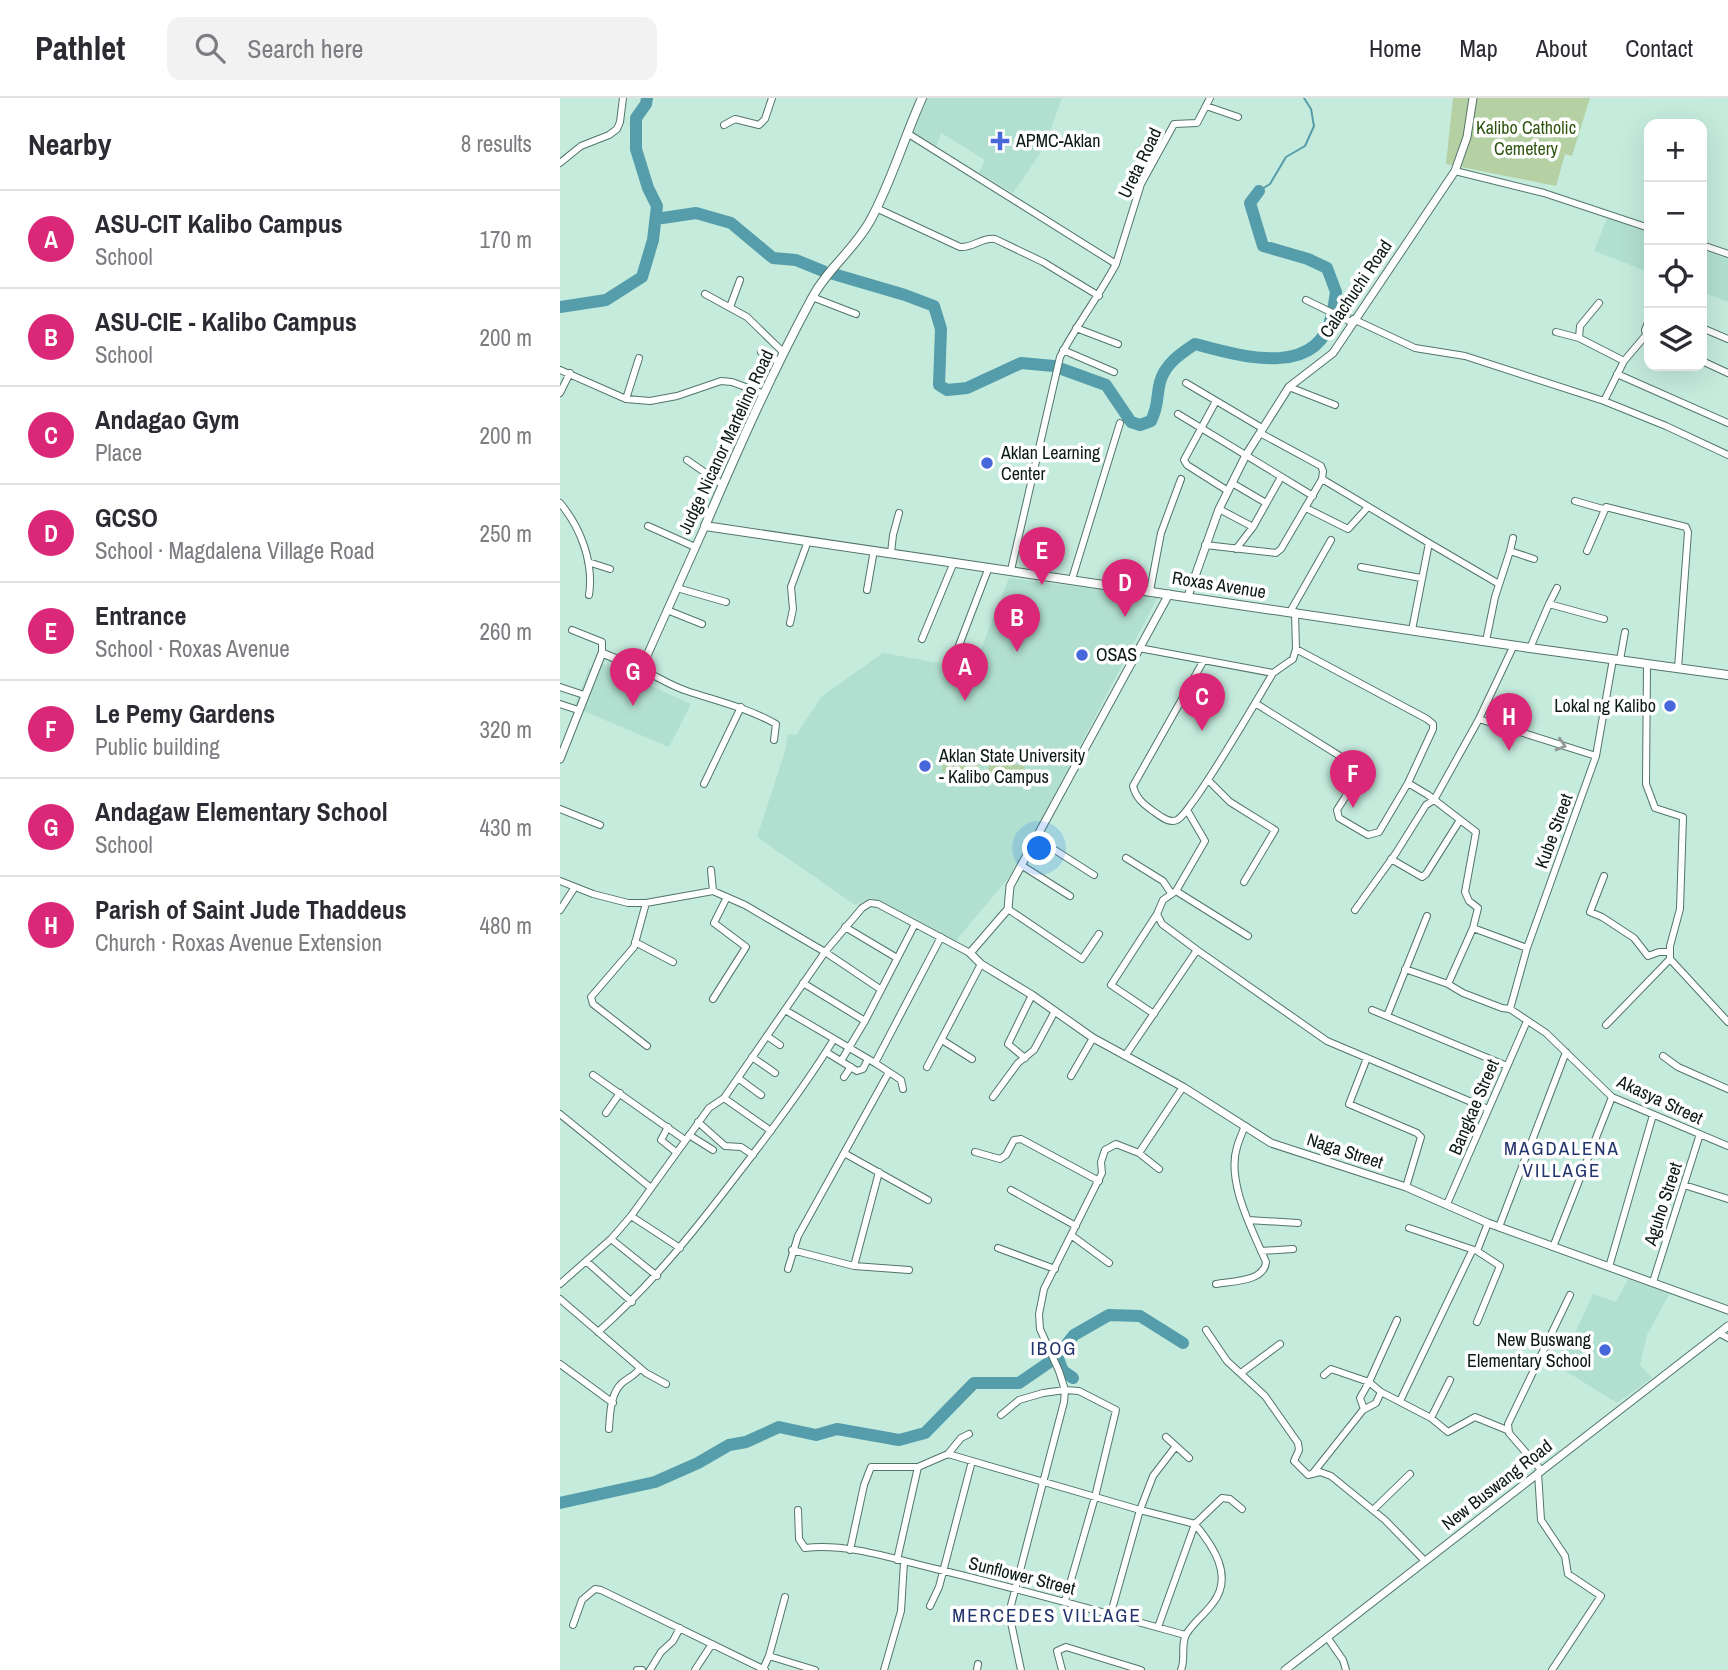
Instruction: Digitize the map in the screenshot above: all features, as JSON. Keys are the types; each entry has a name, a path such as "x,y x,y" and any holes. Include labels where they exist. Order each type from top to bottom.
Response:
{"main road":[{"name":"Judge Nicanor Martelino Road","path":"705,526 764,394 812,297 827,273 863,233 876,208 922,98"},
{"name":"Roxas Avenue","path":"705,526 1728,675"}],"street":[{"path":"560,163 581,146 617,129 623,98"},
{"path":"724,125 735,119 759,125 765,119 772,98"},
{"name":"Ureta Road","path":"1116,264 1142,184 1174,124 1178,122 1195,125 1210,98"},
{"name":"Calachuchi Road","path":"1188,596 1219,509 1245,455 1289,387 1330,356 1455,171 1467,137 1473,98"},
{"path":"1206,106 1238,117"},
{"path":"907,133 1116,264 1099,296 1063,350 1057,365 1011,570"},
{"path":"1455,171 1544,193 1644,226"},
{"path":"876,208 960,247 989,238 995,239 1043,261 1099,296"},
{"path":"1707,247 1728,254"},
{"path":"730,307 740,280"},
{"path":"705,294 755,323 784,353"},
{"path":"812,297 856,314"},
{"path":"1306,300 1415,348 1465,356 1604,401 1728,455"},
{"path":"1579,338 1580,326 1599,303"},
{"path":"1076,328 1118,344"},
{"path":"1707,330 1728,339"},
{"path":"1556,332 1579,338 1624,361"},
{"path":"1604,401 1624,361 1644,340"},
{"path":"1063,350 1114,372"},
{"path":"761,352 780,362"},
{"path":"626,399 639,358"},
{"path":"1707,363 1728,373"},
{"path":"560,370 626,399 650,401 677,396 721,381 732,382 764,394"},
{"path":"561,390 570,373"},
{"path":"1617,374 1728,423"},
{"path":"1186,383 1321,466 1323,471 1313,496 1276,553 1205,545"},
{"path":"1289,387 1335,405"},
{"path":"1216,401 1184,460 1185,463 1266,503"},
{"path":"1178,414 1313,496"},
{"path":"1072,579 1120,423"},
{"path":"687,460 723,485"},
{"path":"1236,549 1253,527 1281,477"},
{"path":"1150,591 1161,533 1181,479"},
{"path":"1322,479 1499,584"},
{"path":"1575,501 1681,525 1688,532 1678,668"},
{"path":"560,503 578,529 592,578 589,595"},
{"path":"1306,508 1348,529 1368,507"},
{"path":"1219,509 1253,527"},
{"path":"1587,551 1603,509"},
{"path":"891,553 892,535 899,513"},
{"path":"648,526 695,547"},
{"name":"Judge Nicanor Martelino Road","path":"641,669 705,526"},
{"path":"1486,641 1513,538"},
{"path":"1204,660 1133,786 1136,797 1173,821 1178,820 1187,810 1208,780 1273,673 1293,659 1296,649 1293,612 1331,540"},
{"path":"790,623 793,609 791,587 808,541"},
{"path":"1412,630 1429,543"},
{"path":"867,590 874,550"},
{"path":"1510,551 1534,559"},
{"path":"588,562 610,569"},
{"path":"922,639 954,562"},
{"path":"953,661 989,567"},
{"path":"1361,567 1421,578"},
{"path":"677,588 726,602"},
{"path":"1530,648 1557,588"},
{"path":"560,1284 611,1239 631,1216 709,1108 724,1098 825,952 862,908 870,903 878,904 970,953 1008,909 1010,886 1169,594"},
{"path":"1549,604 1604,619"},
{"path":"667,610 702,624"},
{"path":"560,758 564,740 602,653 602,642 572,630"},
{"name":"Kube Street","path":"1510,1009 1527,948 1596,756 1625,632"},
{"path":"1355,910 1426,805 1434,800 1479,719 1514,645"},
{"path":"1139,648 1273,673"},
{"path":"1255,703 1351,762 1355,772 1354,781 1337,814 1339,818 1368,835 1379,832 1408,783 1432,732 1433,724 1296,649"},
{"path":"602,653 683,690 741,708 776,724 774,740"},
{"path":"1606,1025 1670,955 1680,909 1683,817 1655,808 1646,785 1647,664"},
{"path":"560,687 584,695"},
{"path":"560,704 578,710"},
{"path":"704,784 741,708"},
{"path":"1479,719 1596,756"},
{"path":"1208,780 1230,802 1275,830 1244,882"},
{"path":"1408,783 1476,832 1465,892 1469,901 1478,908 1448,984"},
{"path":"560,808 600,825"},
{"path":"1154,1014 1111,985 1157,914 1159,904 1174,892 1205,841 1187,810"},
{"path":"1391,859 1422,877 1460,820"},
{"path":"1036,838 1094,875"},
{"path":"1126,859 1163,881 1174,892 1248,936"},
{"path":"1021,865 1070,896"},
{"path":"711,870 713,891"},
{"path":"1604,876 1590,912 1634,938 1648,956 1658,952 1670,955 1728,1022"},
{"path":"560,881 609,900 646,903 713,891 825,952 880,989"},
{"path":"560,910 575,887"},
{"path":"713,999 746,947 714,923 727,897"},
{"path":"646,903 635,942 626,958 591,997 593,1004 647,1046"},
{"path":"1008,909 1082,959 1099,934"},
{"path":"1157,914 1162,924 1327,1041 1488,1109"},
{"path":"1387,1016 1427,916"},
{"path":"841,1061 865,1021 915,924"},
{"path":"845,927 897,958"},
{"path":"1472,928 1527,948"},
{"path":"875,1063 941,937"},
{"path":"635,942 673,962"},
{"path":"1125,1056 1197,950"},
{"name":"Naga Street","path":"970,953 981,964 1032,995 1093,1038 1183,1087 1271,1143 1406,1187 1488,1223 1728,1310"},
{"path":"927,1067 981,964"},
{"name":"Akasya Street","path":"1405,970 1510,1009 1546,1033 1612,1097 1728,1146"},
{"path":"803,983 865,1021"},
{"path":"1025,1058 1009,1044 1032,995"},
{"path":"785,1010 889,1072 901,1080 904,1088"},
{"path":"1372,1010 1507,1066"},
{"path":"993,1097 1013,1069 1034,1050 1055,1011"},
{"name":"Bangkae Street","path":"1447,1204 1527,1021"},
{"path":"767,1036 780,1045"},
{"path":"1071,1076 1093,1038"},
{"path":"598,1332 632,1302 680,1248 771,1131 834,1039"},
{"path":"942,1040 972,1059"},
{"path":"826,1052 861,1071 868,1059"},
{"path":"1499,1227 1566,1052"},
{"path":"752,1056 775,1073"},
{"path":"1663,1056 1678,1067 1728,1089"},
{"path":"1367,1058 1349,1104 1421,1137 1406,1187"},
{"path":"844,1077 851,1067"},
{"path":"788,1269 798,1236 889,1072"},
{"path":"593,1074 668,1127 713,1150"},
{"path":"738,1078 761,1095"},
{"path":"1139,1153 1183,1087"},
{"path":"606,1113 620,1093"},
{"path":"1553,1247 1612,1097"},
{"path":"724,1098 771,1131"},
{"path":"560,1114 652,1188"},
{"path":"1609,1267 1653,1115"},
{"path":"698,1122 725,1146 741,1147 753,1155"},
{"path":"1216,1284 1248,1279 1266,1268 1238,1191 1236,1149 1245,1126"},
{"path":"668,1127 661,1140 676,1152"},
{"name":"Aguho Street","path":"1653,1282 1700,1135"},
{"path":"975,1152 1000,1159 1006,1155 1014,1140 1021,1139 1099,1181"},
{"path":"1021,1670 1009,1613 1065,1390 1042,1336 1039,1321 1044,1289 1099,1181 1102,1157 1109,1146 1116,1144 1139,1153 1159,1169"},
{"path":"845,1153 928,1200"},
{"path":"854,1266 879,1172"},
{"path":"1684,1185 1728,1199"},
{"path":"1011,1190 1076,1226"},
{"path":"631,1216 680,1248"},
{"path":"1248,1220 1298,1223"},
{"path":"1400,1401 1488,1223"},
{"path":"1409,1228 1475,1251 1500,1266 1477,1322"},
{"path":"1071,1235 1109,1264"},
{"path":"611,1239 657,1276"},
{"path":"998,1248 1055,1269"},
{"path":"1261,1251 1293,1249"},
{"path":"792,1250 854,1266 909,1270"},
{"path":"586,1261 632,1302"},
{"path":"1507,1430 1570,1295"},
{"path":"560,1299 640,1368 666,1384"},
{"path":"1364,1409 1360,1398 1397,1320"},
{"name":"New Buswang Road","path":"1285,1670 1728,1326"},
{"path":"1206,1329 1227,1361 1265,1396 1298,1443 1295,1464 1306,1474 1320,1472 1331,1476 1373,1510 1425,1561"},
{"path":"1719,1333 1728,1338"},
{"path":"1241,1373 1280,1344"},
{"path":"560,1364 613,1403"},
{"path":"609,1429 613,1403 621,1384 640,1368"},
{"path":"1324,1375 1331,1369 1369,1382 1381,1392 1431,1418 1448,1432 1475,1417 1507,1430 1540,1472 1541,1520 1565,1556 1568,1574 1601,1597 1552,1670"},
{"path":"1431,1418 1450,1380"},
{"path":"1000,1415 1019,1400 1029,1396 1065,1390 1079,1391 1116,1410 1095,1497 1065,1601"},
{"path":"1313,1474 1364,1409 1376,1403 1381,1392"},
{"path":"850,1550 869,1469 874,1466 918,1467 948,1454 961,1438 969,1434"},
{"path":"1166,1437 1189,1458"},
{"path":"1111,1613 1140,1510 1153,1476 1176,1446"},
{"path":"948,1454 1195,1524 1218,1556 1222,1571 1215,1601 1185,1635 1184,1664 1181,1670"},
{"path":"930,1606 939,1587 972,1461"},
{"path":"884,1670 901,1611 901,1561 918,1467"},
{"path":"1373,1510 1410,1474"},
{"path":"1158,1627 1195,1524 1222,1498 1230,1499 1242,1509"},
{"name":"Sunflower Street","path":"798,1510 799,1539 805,1548 825,1546 901,1561 1016,1588 1185,1635"},
{"path":"573,1626 579,1605 586,1596 595,1589 601,1590 764,1670 785,1597"},
{"path":"650,1670 680,1628"},
{"path":"1327,1637 1343,1660 1346,1670"},
{"path":"695,1670 712,1644"},
{"path":"1062,1670 1057,1651 1066,1647 1141,1670"},
{"path":"769,1656 815,1670"},
{"path":"636,1670 642,1670"}],"shaded area":[{"name":"APMC-Aklan","path":"924,98 1062,98 1044,148 1013,193 979,173 985,160 941,133 936,147 909,133"},
{"path":"1607,218 1644,230 1644,270 1594,251"},
{"path":"1707,252 1728,259 1728,302 1707,294"},
{"name":"Aklan State University - Kalibo Campus","path":"1009,578 1158,597 1015,870 955,942 871,898 855,905 757,837 788,734 796,735 822,696 883,653 973,669"},
{"path":"603,664 691,704 669,747 574,707 589,668"},
{"name":"New Buswang Elementary School","path":"1628,1279 1670,1293 1647,1335 1640,1365 1652,1378 1617,1403 1559,1367 1593,1294 1616,1302"}],"green space":[{"name":"Kalibo Catholic Cemetery","path":"1453,98 1590,98 1572,156 1565,154 1556,186 1446,164"},
{"path":"945,756 979,761 977,776 942,771"},
{"path":"990,761 1025,766 1022,782 987,777"}],"waterway":[{"path":"560,307 606,300 642,277 653,240 657,206 648,188 636,149 636,118 647,98"},
{"path":"1259,191 1270,184 1286,157 1305,146 1314,126 1311,109 1304,98"},
{"path":"1259,191 1250,203 1263,246 1308,259 1327,268 1336,292 1333,311"},
{"path":"656,219 696,213 731,223 773,258 796,260 823,271"},
{"path":"830,273 934,306 941,329 939,385 947,390 967,388 1021,363 1054,366"},
{"path":"1059,368 1106,385 1131,422 1140,425 1151,421 1165,370 1195,344 1255,357 1295,356 1311,348 1324,335 1332,314"},
{"path":"1056,1358 1074,1335 1109,1315 1140,1316 1183,1343"},
{"path":"1057,1356 1063,1371 1073,1378"},
{"path":"560,1503 655,1482 698,1463 729,1445 746,1442 779,1427 816,1435 837,1429 899,1440 925,1433 974,1383 1019,1383 1051,1361"}],"place":[{"name":"APMC-Aklan","path":"1000,141"},
{"name":"Aklan Learning Center","path":"987,463"},
{"name":"Entrance","path":"1042,585"},
{"name":"GCSO","path":"1125,617"},
{"name":"ASU-CIE - Kalibo Campus","path":"1017,652"},
{"name":"OSAS","path":"1082,655"},
{"name":"ASU-CIT Kalibo Campus","path":"965,701"},
{"name":"Andagaw Elementary School","path":"633,706"},
{"name":"Lokal ng Kalibo","path":"1670,706"},
{"name":"Andagao Gym","path":"1202,731"},
{"name":"Parish of Saint Jude Thaddeus","path":"1509,751"},
{"name":"Aklan State University - Kalibo Campus","path":"925,766"},
{"name":"Le Pemy Gardens","path":"1353,808"},
{"name":"New Buswang Elementary School","path":"1605,1350"}],"district":[{"name":"MAGDALENA VILLAGE","path":"1562,1159"},
{"name":"IBOG","path":"1054,1348"},
{"name":"MERCEDES VILLAGE","path":"1047,1615"}]}
